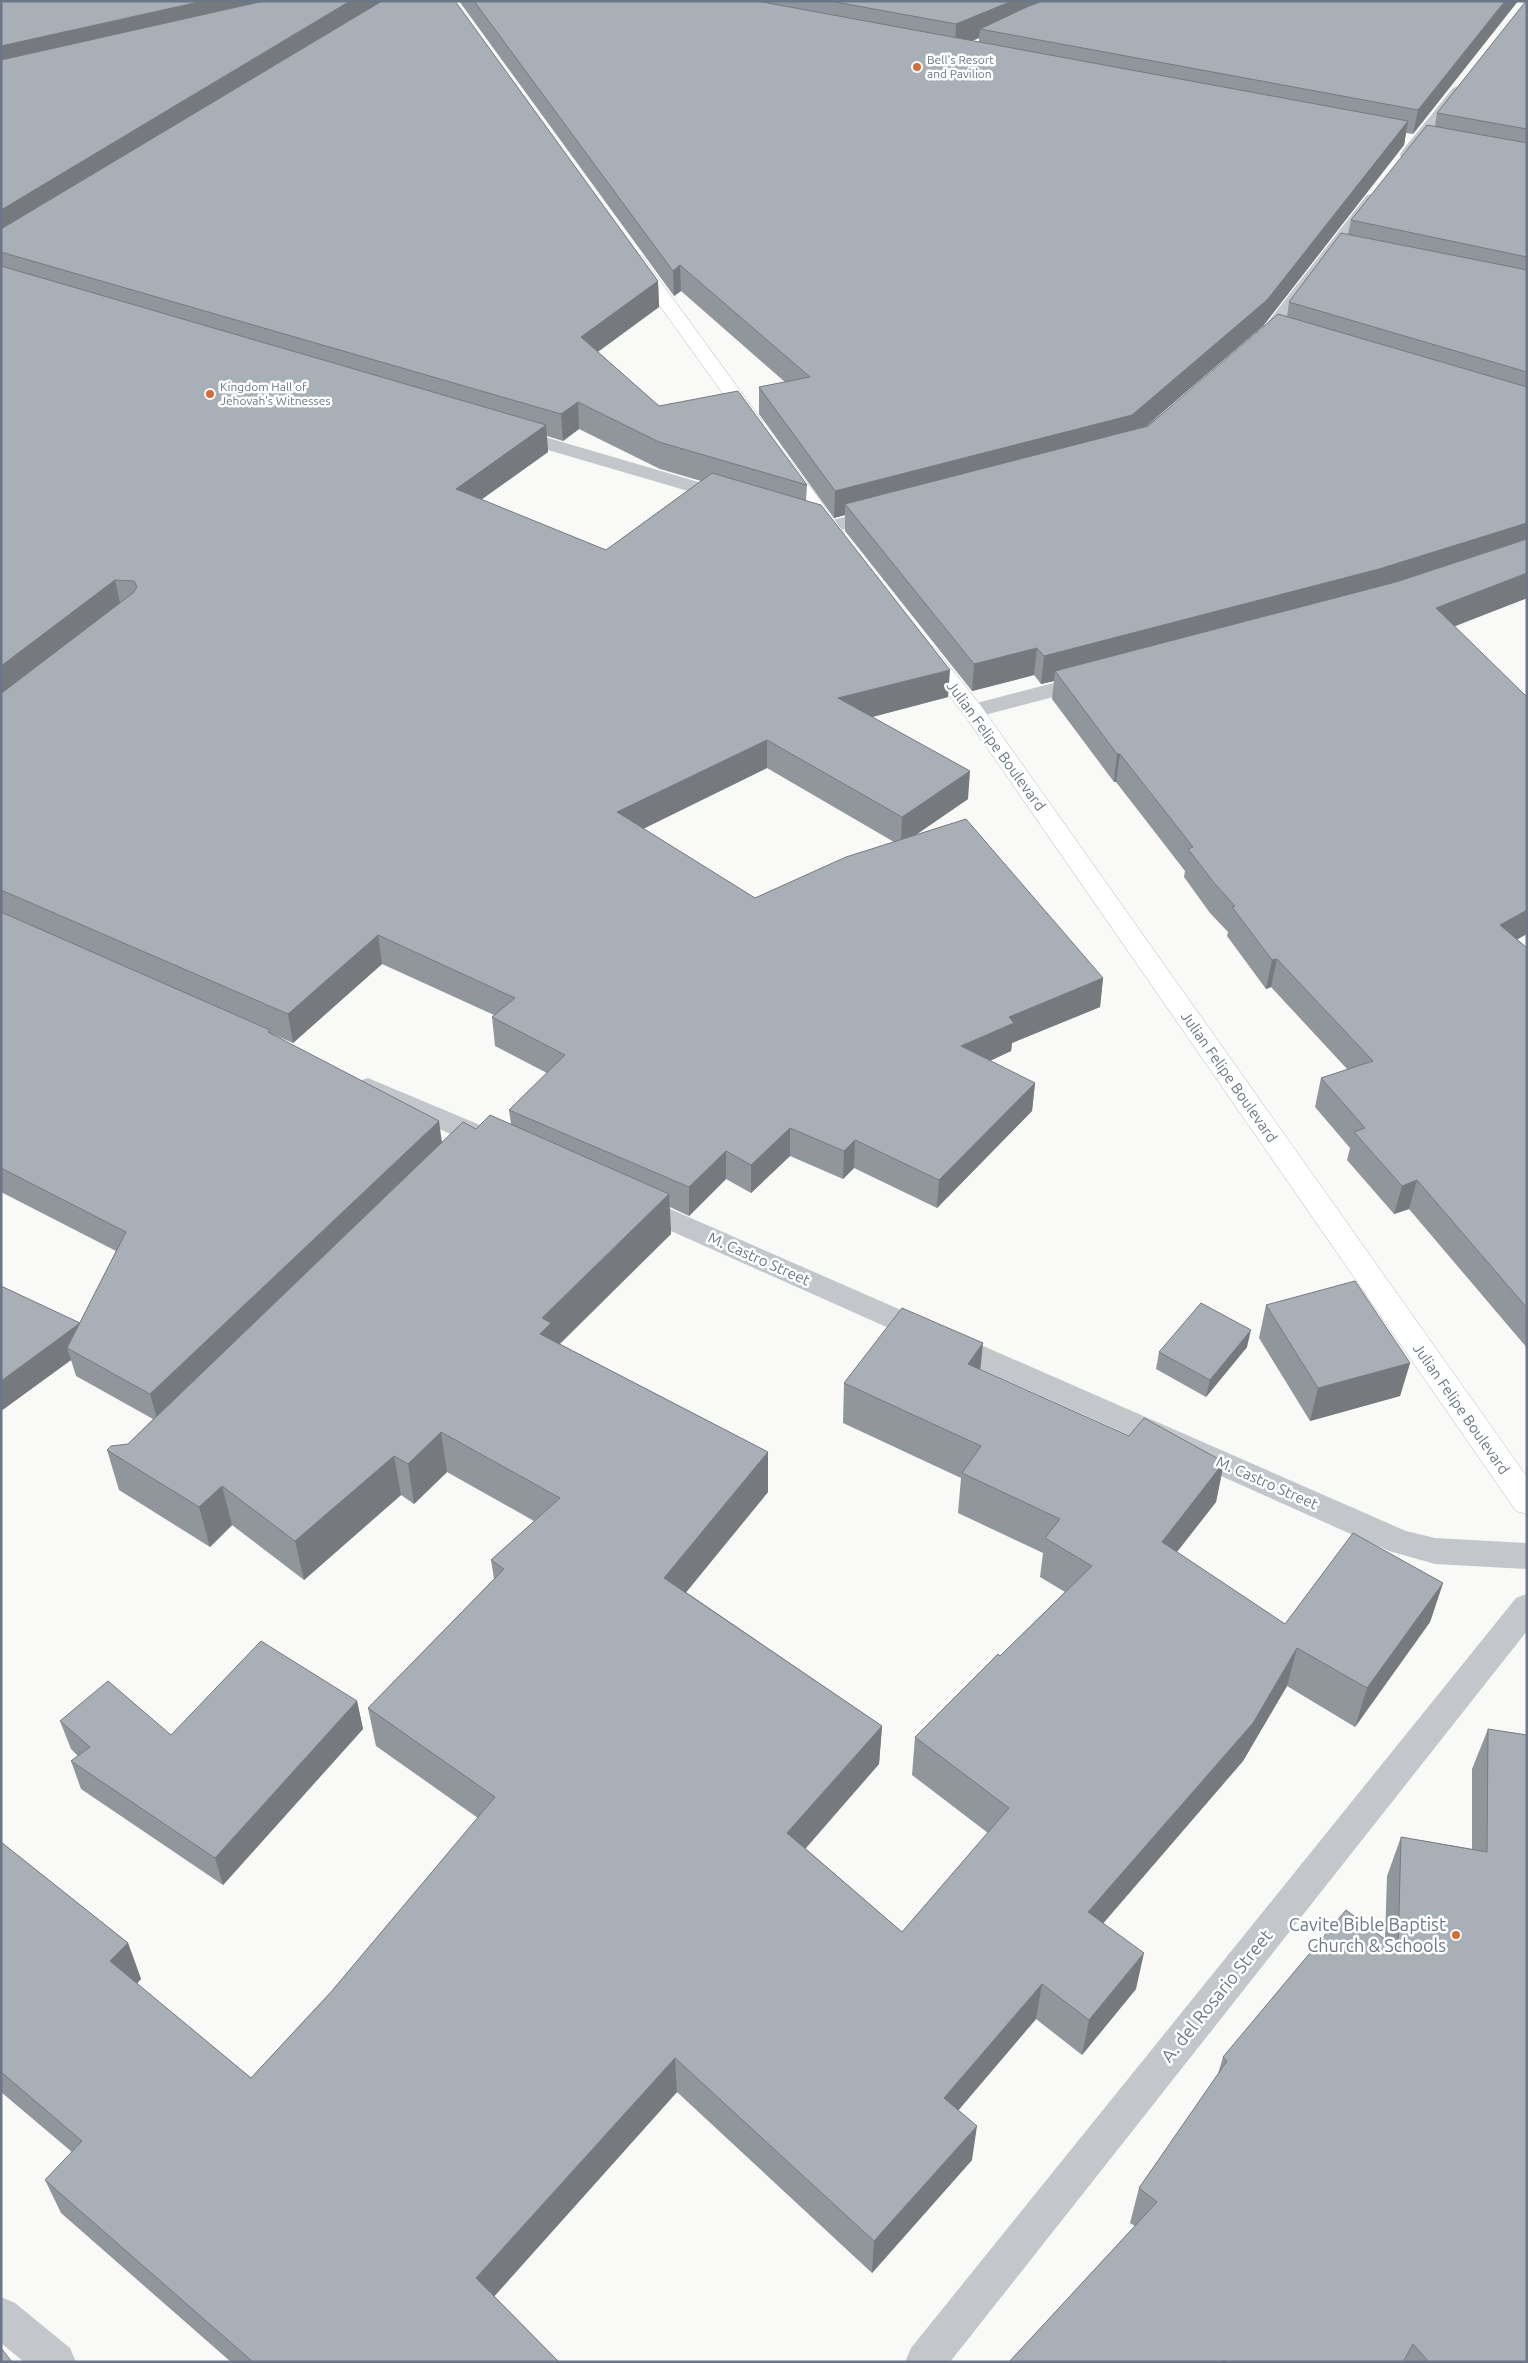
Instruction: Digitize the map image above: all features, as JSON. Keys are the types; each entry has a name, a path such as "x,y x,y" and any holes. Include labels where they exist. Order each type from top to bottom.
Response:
{"main road":[{"path":"621,239 847,550"},
{"name":"Julian Felipe Boulevard","path":"913,634 973,711 1527,1502"}],"street":[{"path":"1394,173 1467,81"},
{"path":"1400,139 1439,146"},
{"path":"1241,356 1271,330 1382,188"},
{"path":"1332,250 1352,254"},
{"path":"1271,330 1290,336"},
{"path":"496,429 743,502"},
{"path":"781,513 829,527 896,510"},
{"path":"973,711 1106,676"},
{"path":"343,1076 514,1151"},
{"path":"457,1154 478,1135"},
{"name":"M. Castro Street","path":"615,1195 1400,1542 1435,1552 1527,1556"},
{"name":"A. del Rosario Street","path":"925,2362 1527,1607"},
{"path":"1,2317 56,2362"}],"building":[{"path":"1,1 203,1 1,46"},
{"path":"264,1 350,1 1,210 1,60"},
{"path":"382,1 455,1 658,281 581,337 659,406 738,391 807,485 659,442 578,402 561,414 1,252 1,229"},
{"path":"474,1 757,1 1408,121 1267,300 1132,415 835,491 759,387 810,377 680,265 673,271"},
{"path":"830,1 1012,1 956,24"},
{"path":"1043,1 1505,1 1418,110 980,29"},
{"path":"1526,1 1527,129 1437,113"},
{"path":"1427,125 1527,143 1527,257 1351,220"},
{"path":"1341,233 1527,270 1527,372 1289,302"},
{"path":"1,266 546,425 456,489 606,550 712,473 821,505 950,670 838,698 970,771 902,817 767,740 617,812 755,898 846,857 966,819 1103,978 1009,1017 1014,1023 961,1046 1035,1083 939,1180 855,1140 844,1151 790,1128 751,1165 726,1151 689,1187 509,1110 565,1055 492,1017 515,998 378,935 288,1014 1,890 1,692 133,593 137,587 134,581 115,580 1,666"},
{"path":"1278,314 1527,387 1527,523 1379,569 1044,656 1037,648 974,664 845,504 1148,426"},
{"path":"1527,539 1527,573 1436,608 1527,697 1527,910 1500,925 1527,948 1527,1308 1417,1180 1402,1186 1354,1132 1365,1128 1321,1078 1373,1061 1277,959 1272,960 1232,907 1235,906 1188,849 1193,847 1120,754 1117,754 1055,671 1396,582"},
{"path":"1,912 270,1030 268,1032 439,1121 150,1394 67,1348 126,1232 1,1168"},
{"path":"490,1115 669,1194 542,1318 551,1323 540,1334 768,1452 664,1578 882,1726 787,1833 902,1932 1009,1808 915,1737 998,1654 1000,1656 1092,1566 1045,1538 1060,1519 962,1473 981,1446 844,1383 902,1308 983,1343 968,1364 1129,1436 1144,1418 1224,1462 1162,1542 1285,1624 1353,1533 1443,1583 1367,1688 1297,1648 1253,1723 1088,1912 1144,1953 1089,2020 1042,1984 944,2098 977,2126 874,2241 675,2058 476,2278 559,2362 253,2362 45,2180 82,2141 1,2072 1,1842 128,1943 110,1961 251,2078 331,1992 495,1797 368,1708 504,1569 491,1560 560,1498 441,1432 408,1464 394,1456 295,1541 222,1486 199,1507 107,1450 111,1446 128,1444 463,1122 476,1129"},
{"path":"1355,1281 1410,1363 1318,1388 1266,1305"},
{"path":"1,1286 80,1323 1,1381"},
{"path":"1201,1303 1251,1330 1210,1380 1159,1352"},
{"path":"261,1641 357,1701 215,1858 71,1761 90,1747 60,1721 108,1681 171,1735"},
{"path":"1488,1729 1527,1735 1527,2362 1429,2362 1413,2344 1403,2362 1226,2362 1224,2360 1222,2362 1009,2362 1157,2202 1139,2188 1227,2061 1223,2057 1346,1910 1398,1949 1401,1837 1487,1852"},
{"path":"1,2348 12,2362 1,2362"}],"place":[{"name":"Bell's Resort and Pavilion","path":"917,67"},
{"name":"Kingdom Hall of Jehovah's Witnesses","path":"210,394"},
{"name":"Cavite Bible Baptist Church & Schools","path":"1456,1935"}]}
